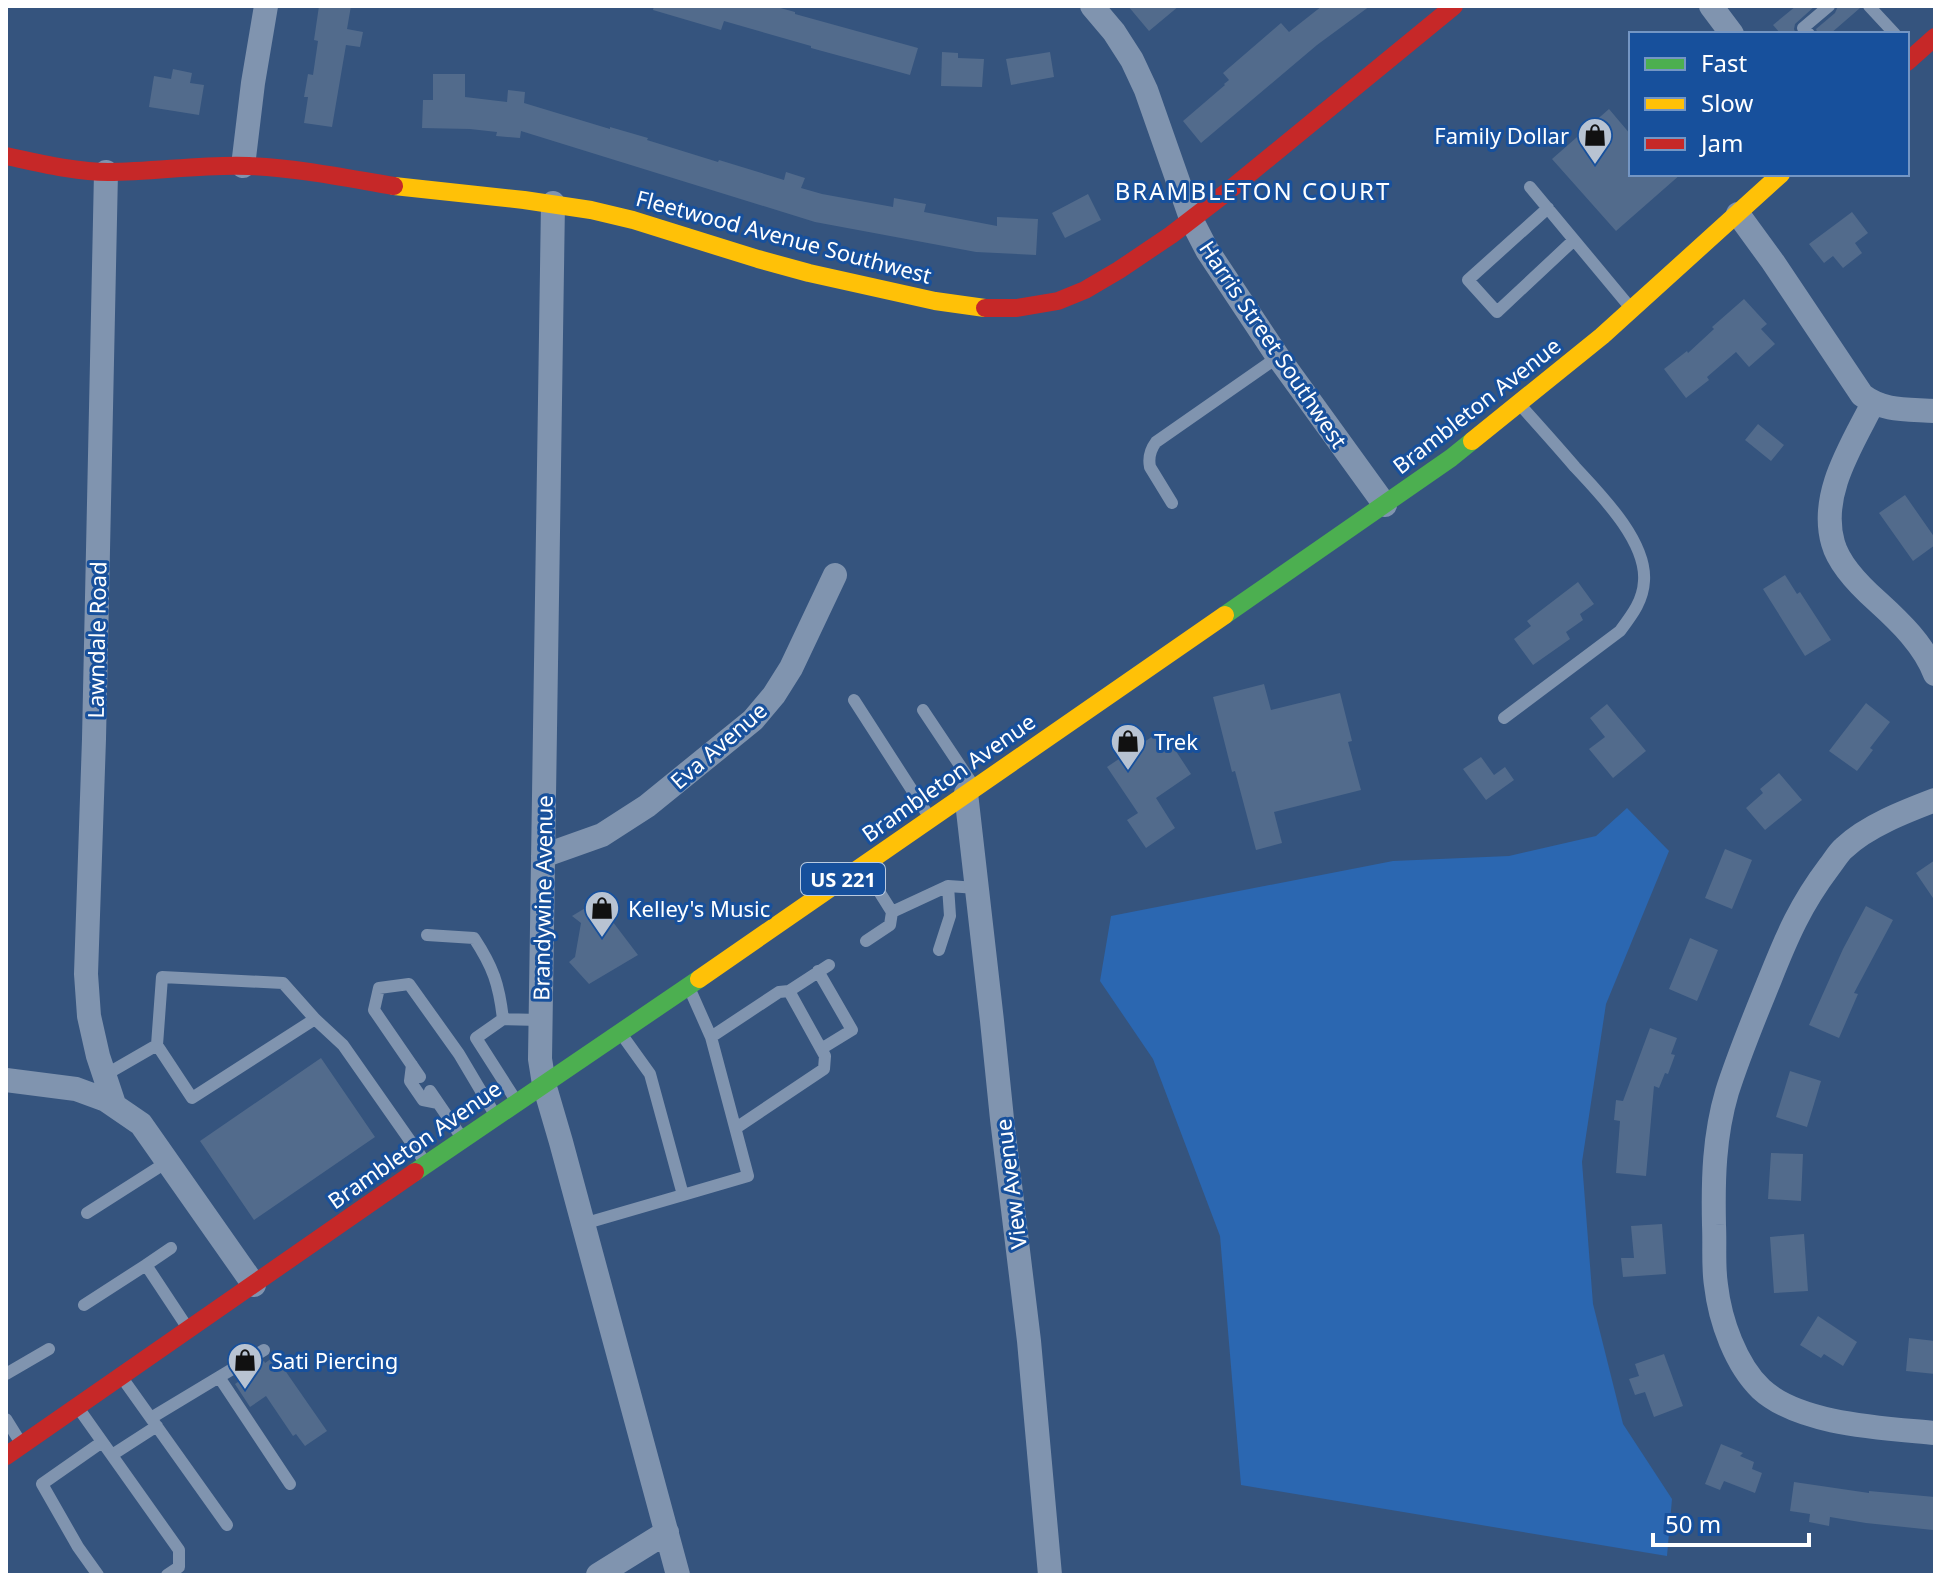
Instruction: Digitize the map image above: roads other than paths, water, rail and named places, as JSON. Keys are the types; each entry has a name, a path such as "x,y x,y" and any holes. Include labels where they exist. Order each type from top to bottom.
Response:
{"main road":[{"name":"Fleetwood Avenue Southwest","path":"6,156 106,172 273,167 553,203 644,224 838,280 947,304 994,309 1024,308 1058,301 1109,277 1192,221 1454,6"},
{"path":"1909,55 1935,37"},
{"name":"US 221","path":"1738,214 1779,176"},
{"name":"Brambleton Avenue","path":"14,1451 1451,458 1602,336 1738,214"}],"street":[{"path":"243,166 266,6"},
{"name":"Harris Street Southwest","path":"1092,6 1132,60 1146,90 1192,221 1207,250 1278,357 1385,505"},
{"path":"1711,6 1730,32"},
{"name":"Lawndale Road","path":"106,172 86,974 89,1016 114,1104"},
{"name":"Brandywine Avenue","path":"553,203 540,1059 544,1084 678,1575"},
{"path":"1738,214 1862,395 1885,408 1935,411"},
{"path":"1873,403 1837,475 1830,525 1833,545 1862,588 1899,622 1919,646 1935,674"},
{"name":"Eva Avenue","path":"543,856 602,835 647,806 753,720 791,668 835,575"},
{"name":"View Avenue","path":"971,790 977,888 1030,1356 1050,1575"},
{"path":"1935,800 1901,813 1844,848 1809,893 1790,929 1726,1094 1713,1178 1716,1287 1724,1323 1735,1353 1747,1373 1781,1404 1803,1413 1868,1427 1935,1433"},
{"path":"6,1080 76,1089 114,1104 141,1124 254,1285"},
{"path":"598,1575 667,1532"}],"lane":[{"path":"1803,32 1829,6"},
{"path":"1890,6 1874,11 1893,32"},
{"path":"1530,187 1632,309"},
{"path":"1548,208 1468,280 1497,312 1574,240"},
{"path":"1172,503 1150,467 1150,450 1156,442 1278,357"},
{"path":"1504,718 1620,631 1642,595 1644,578 1643,565 1632,538 1617,513 1519,404"},
{"path":"854,700 930,819"},
{"path":"923,710 971,790"},
{"path":"862,865 892,912 890,925 866,941"},
{"path":"892,912 948,886 977,888"},
{"path":"939,950 950,916 948,886"},
{"path":"427,935 474,938 490,962 500,992 503,1019"},
{"path":"711,1037 779,992 789,991 824,968 852,1030 821,1049"},
{"path":"315,1019 192,1098 157,1045 162,977 283,983 343,1045 427,1165"},
{"path":"420,1077 374,1010 379,988 409,984 459,1054 496,1116"},
{"path":"583,1224 748,1176 711,1037 689,986"},
{"path":"736,1128 824,1069 825,1056 789,991"},
{"path":"517,1102 476,1038 503,1019 540,1020"},
{"path":"620,1032 650,1074 683,1195"},
{"path":"105,1075 157,1045"},
{"path":"412,1065 410,1081 423,1100 438,1103"},
{"path":"430,1091 463,1140"},
{"path":"87,1213 167,1162"},
{"path":"84,1305 171,1248"},
{"path":"146,1265 189,1330"},
{"path":"6,1374 49,1349"},
{"path":"112,1455 219,1377 264,1350"},
{"path":"122,1376 227,1525"},
{"path":"219,1377 290,1484"},
{"path":"77,1407 179,1550 179,1567 167,1575"},
{"path":"6,1419 14,1451"},
{"path":"98,1575 42,1484 102,1442"}],"place":[{"name":"Family Dollar","path":"1595,166"},
{"name":"Trek","path":"1128,772"},
{"name":"Kelley's Music","path":"602,939"},
{"name":"Sati Piercing","path":"245,1391"}],"district":[{"name":"BRAMBLETON COURT","path":"1253,190"}]}
